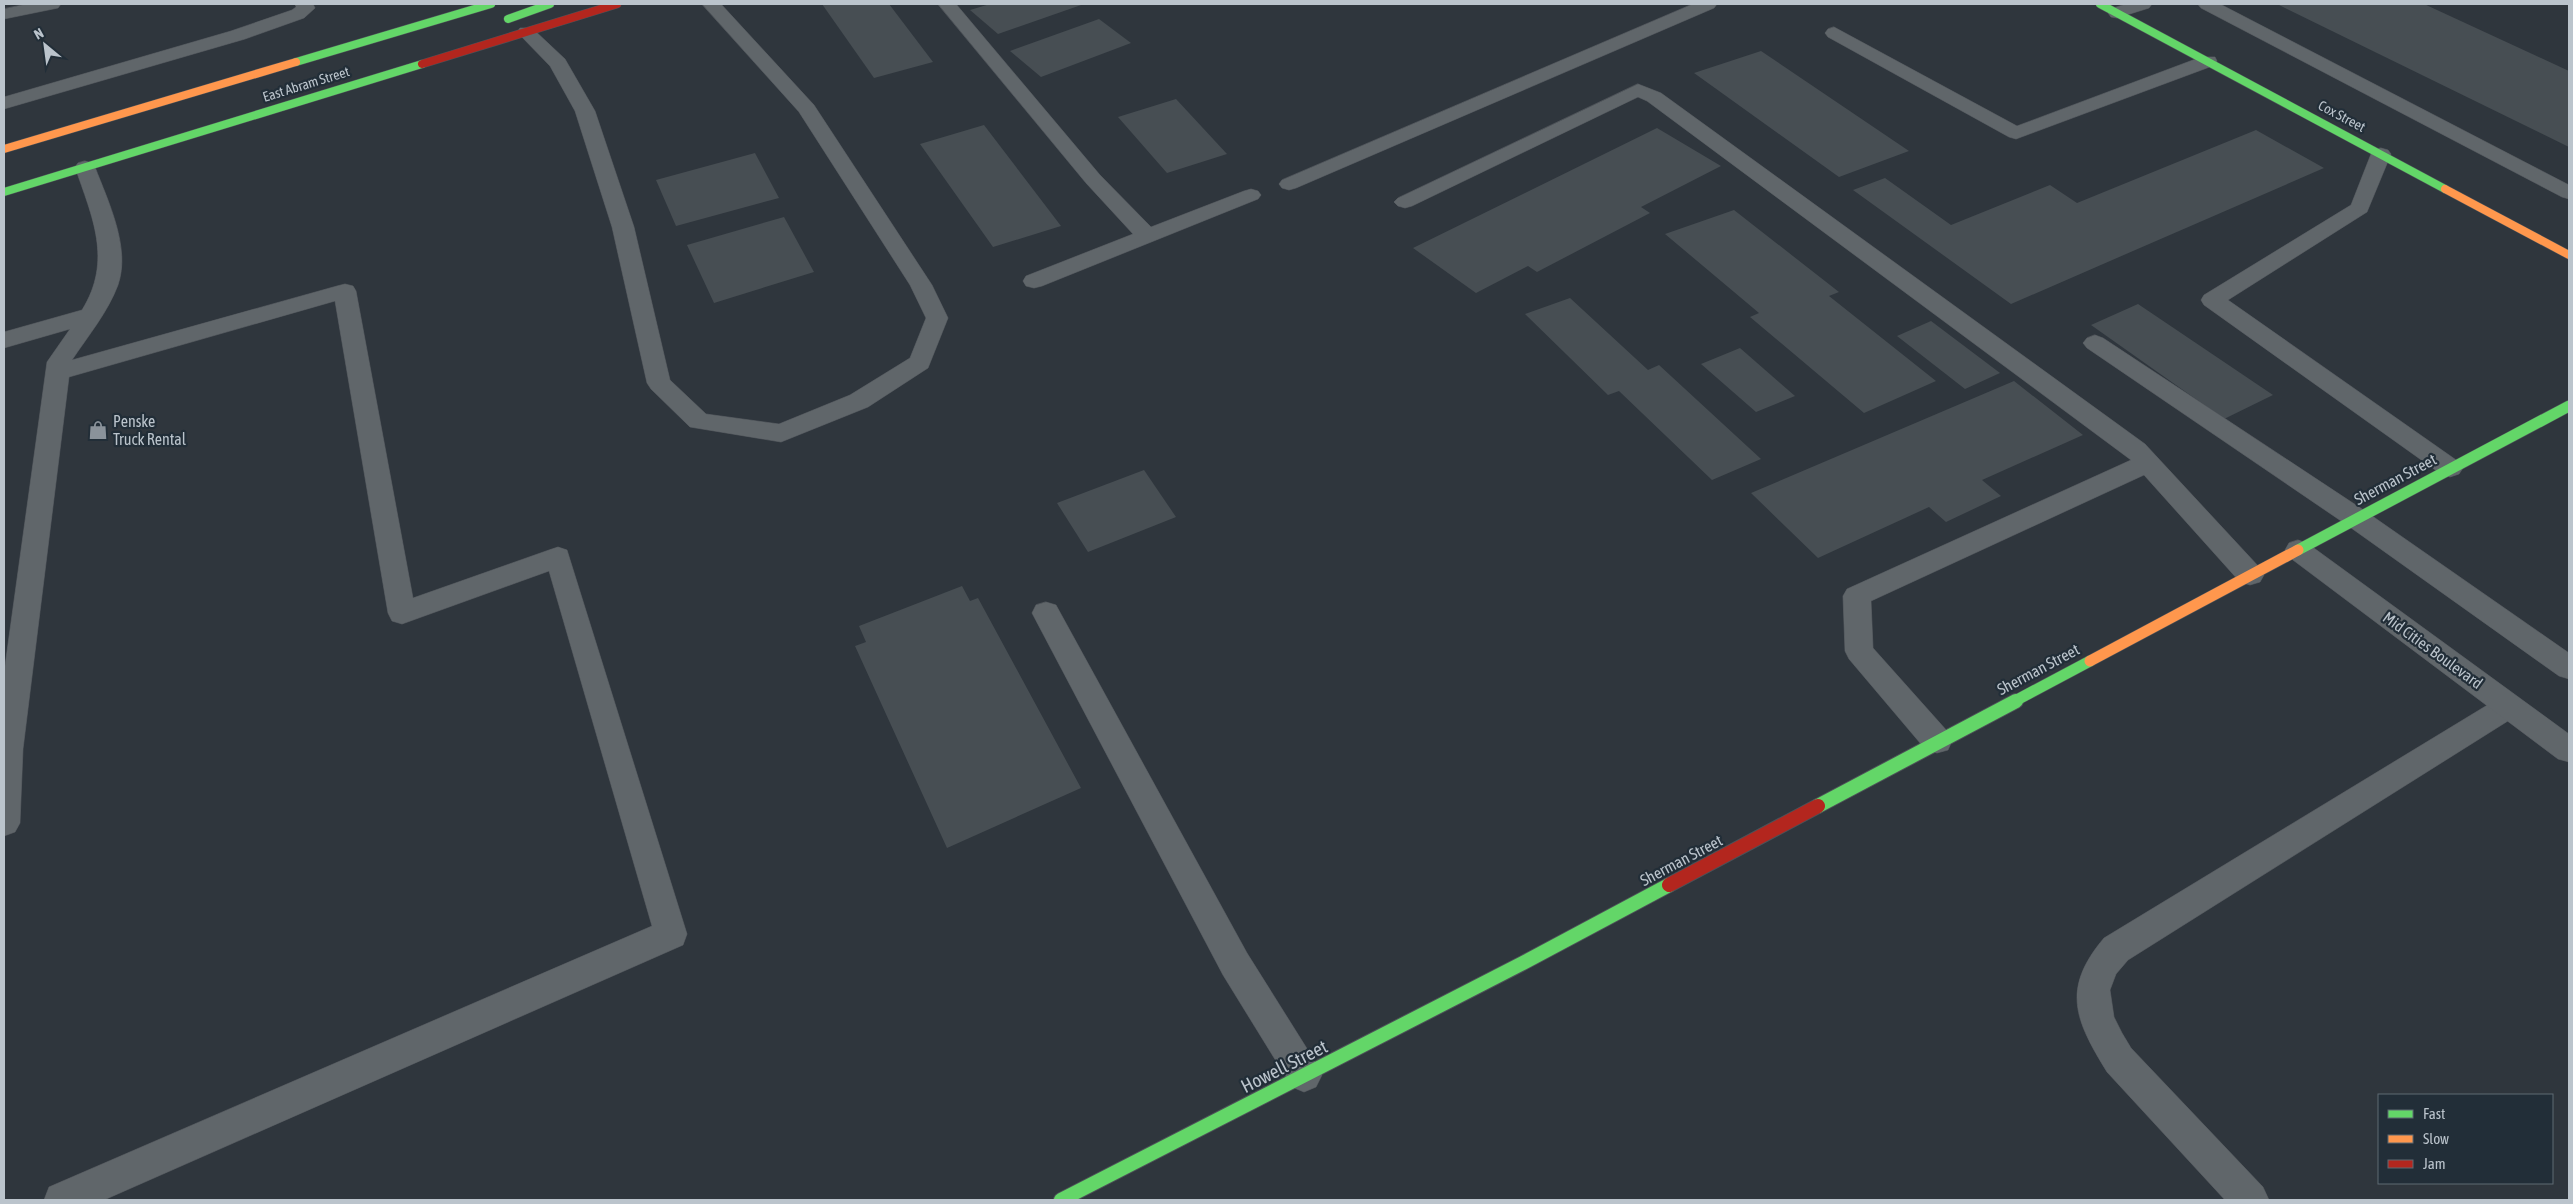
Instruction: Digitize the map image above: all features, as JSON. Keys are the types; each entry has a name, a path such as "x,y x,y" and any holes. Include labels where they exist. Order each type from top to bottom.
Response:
{"street":[{"path":"4,14 52,4"},
{"path":"4,103 238,35 298,14 306,8 304,4"},
{"name":"East Abram Street","path":"4,149 70,134 490,4"},
{"path":"499,23 550,4"},
{"name":"East Abram Street","path":"4,192 82,160 400,70 617,4"},
{"path":"526,32 558,63 585,111 623,227 660,383 699,421 781,433 859,401 920,362 937,318 921,286 807,109 711,4"},
{"path":"947,4 1093,179 1147,236"},
{"path":"1289,184 1708,4"},
{"name":"Cox Street","path":"2100,4 2569,255"},
{"path":"2117,13 2143,4"},
{"path":"2207,4 2569,193"},
{"path":"1834,33 2016,133 2208,61"},
{"path":"400,70 472,36"},
{"path":"1405,202 1638,90 1654,98 2136,450 2250,575"},
{"path":"2381,154 2360,208 2212,300 2450,468"},
{"path":"4,823 8,749 59,362 91,314 109,277 106,227 82,160"},
{"path":"1034,281 1251,195"},
{"path":"58,372 345,291 402,613 558,557 671,934 62,1200"},
{"path":"4,340 91,314"},
{"path":"2095,343 2356,518 2569,668"},
{"name":"Sherman Street","path":"1523,963 2569,406"},
{"path":"1937,741 1859,651 1857,596 2148,464"},
{"name":"Mid Cities Boulevard","path":"2298,550 2569,750"},
{"path":"1046,613 1235,964 1304,1075"},
{"path":"2250,1200 2119,1060 2102,1033 2094,1008 2094,984 2102,964 2116,949 2509,706"},
{"name":"Howell Street","path":"1061,1200 1523,963"}],"building":[{"path":"822,4 889,4 933,62 874,78"},
{"path":"990,4 1084,4 998,34 970,10"},
{"path":"2277,4 2424,4 2569,71 2569,147"},
{"path":"1099,19 1131,43 1041,77 1010,51"},
{"path":"1761,51 1909,151 1839,177 1694,73"},
{"path":"1176,99 1227,154 1167,173 1118,117"},
{"path":"984,125 1061,226 993,247 920,144"},
{"path":"1657,128 1721,166 1641,207 1650,213 1537,272 1528,266 1476,293 1413,248"},
{"path":"2256,130 2324,168 2011,304 1853,190 1885,178 1951,225 2050,185 2077,203"},
{"path":"755,153 779,198 676,226 656,180"},
{"path":"1734,210 1839,292 1829,296 1936,381 1864,413 1750,317 1759,313 1665,234"},
{"path":"784,217 814,272 714,303 687,245"},
{"path":"1570,298 1648,370 1659,365 1761,459 1712,480 1619,391 1608,395 1525,314"},
{"path":"2138,304 2273,395 2224,419 2091,325"},
{"path":"1931,321 2000,373 1965,389 1897,336"},
{"path":"1740,348 1795,396 1756,412 1701,364"},
{"path":"2014,381 2083,435 1982,480 2001,496 1946,522 1929,507 1818,558 1751,493"},
{"path":"1144,470 1176,517 1088,552 1057,503"},
{"path":"962,586 970,601 978,598 1081,788 947,848 855,646 866,642 859,626"}],"traffic: fast":[{"path":"296,62 491,4"},
{"path":"508,19 550,4"},
{"path":"2100,4 2445,189"},
{"path":"4,192 422,64"},
{"path":"2298,550 2569,406"},
{"path":"1818,806 2090,661"},
{"path":"1061,1200 1523,963 1669,885"}],"traffic: slow":[{"path":"4,149 296,62"},
{"path":"2445,189 2569,255"},
{"path":"2090,661 2298,550"}],"traffic: jam":[{"path":"422,64 617,4"},
{"path":"1669,885 1818,806"}],"place":[{"name":"Penske Truck Rental","path":"98,430"}]}
